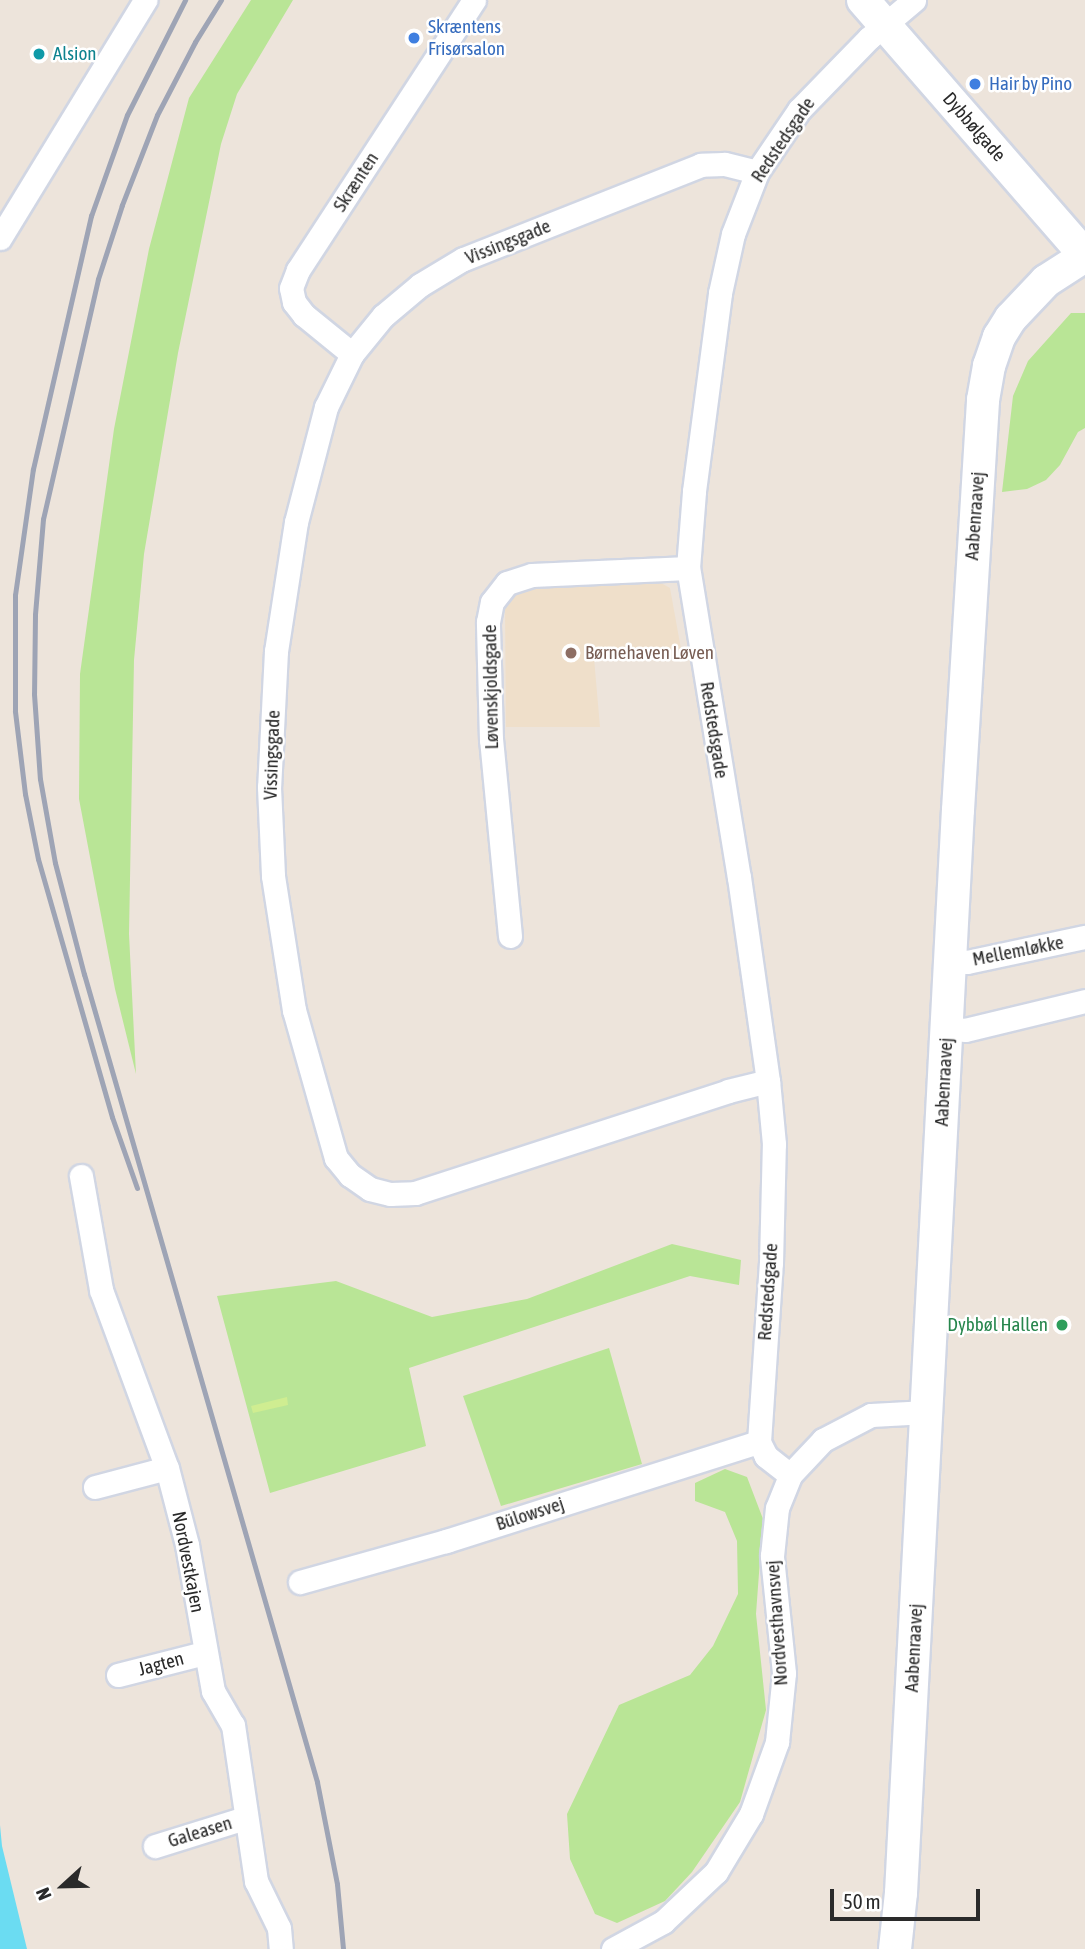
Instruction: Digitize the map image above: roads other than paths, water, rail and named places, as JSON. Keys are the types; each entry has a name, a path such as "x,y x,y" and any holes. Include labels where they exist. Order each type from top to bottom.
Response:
{"street":[{"path":"0,238 145,0"},
{"name":"Skrænten","path":"352,354 304,315 294,302 291,288 298,270 474,0"},
{"name":"Dybbølgade","path":"863,0 1085,255"},
{"name":"Redstedsgade","path":"759,1442 771,1263 774,1144 768,1081 739,878 688,568 694,491 720,293 733,234 757,172 799,110 884,24 914,0"},
{"name":"Vissingsgade","path":"757,172 724,164 701,165 463,259 420,285 383,316 352,354 327,407 296,522 276,651 269,787 273,876 294,1010 336,1158 350,1175 370,1189 390,1194 415,1193 727,1091 768,1081"},
{"name":"Aabenraavej","path":"895,1949 901,1893 976,505 984,400 989,366 999,337 1030,295 1055,274 1085,255"},
{"name":"Løvenskjoldsgade","path":"510,936 491,740 488,622 492,602 507,583 532,575 688,568"},
{"name":"Mellemløkke","path":"951,960 967,962 1085,937"},
{"path":"947,1028 965,1030 1085,1000"},
{"name":"Nordvestkajen","path":"81,1177 102,1290 167,1468 187,1545 204,1653 213,1690 233,1724 256,1881 279,1928 281,1949"},
{"name":"Nordvesthavnsvej","path":"613,1949 663,1922 716,1872 751,1814 778,1742 784,1673 772,1556 777,1508 790,1475 823,1440 871,1415 926,1412"},
{"path":"759,1442 766,1456 790,1475"},
{"name":"Bülowsvej","path":"300,1582 446,1541 759,1442"},
{"path":"95,1487 167,1468"},
{"name":"Jagten","path":"118,1675 204,1653"},
{"name":"Galeasen","path":"155,1846 245,1818"}],"water":[{"path":"0,1825 2,1846 27,1949 0,1949"}],"railway":[{"path":"137,1188 112,1117 38,859 25,794 15,711 15,595 33,469 91,216 127,115 185,0"},
{"path":"221,0 195,42 157,115 122,205 98,279 43,519 35,615 34,694 40,779 55,863 84,974 317,1782 337,1884 343,1949"}],"place":[{"name":"Skræntens Frisørsalon","path":"414,38"},
{"name":"Alsion","path":"39,54"},
{"name":"Hair by Pino","path":"975,84"},
{"name":"Børnehaven Løven","path":"571,653"},
{"name":"Dybbøl Hallen","path":"1062,1325"}]}
